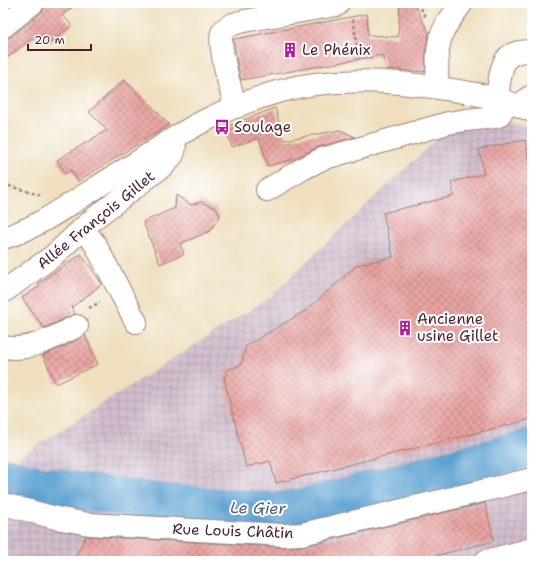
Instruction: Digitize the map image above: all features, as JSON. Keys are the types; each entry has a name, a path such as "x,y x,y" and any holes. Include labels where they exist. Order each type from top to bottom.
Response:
{"main road":[{"path":"3,28 33,3"},
{"path":"438,87 439,43 445,27 462,3"},
{"path":"236,107 229,84 221,42 222,34 226,29 232,24 244,21 345,11"},
{"path":"517,103 499,90 504,61 508,56 515,53 532,51"},
{"path":"3,238 30,228 60,211 173,139 203,122 236,107 272,94 315,84 363,82 411,83 470,92 517,103"},
{"path":"267,190 304,168 335,154 448,123 496,117 517,103"},
{"name":"Allée François Gillet","path":"3,292 53,256 82,228 172,157 175,152 173,139"},
{"path":"82,228 95,244 136,322"},
{"path":"3,347 21,348 38,344 78,326"},
{"name":"Rue Louis Châtin","path":"3,504 56,518 89,524 283,535 302,534 532,479"},
{"path":"486,561 532,550"}],"path":[{"path":"345,11 363,82"},
{"path":"3,184 46,197 52,201 60,211"},
{"path":"78,326 76,322 79,313 120,291"}],"shaded area":[{"path":"460,117 532,127 532,561 3,561 3,467 267,299"}],"building":[{"path":"45,3 78,3 62,15 72,25 50,43 42,35 30,40 3,61 3,39 11,37 41,13"},
{"path":"400,4 415,6 429,33 426,49 425,72 386,69 382,55 241,80 234,39 367,14 368,35 398,37"},
{"path":"124,80 149,103 169,125 78,181 71,170 66,174 57,160 107,130 89,112"},
{"path":"275,108 284,140 340,130 355,137 318,147 294,159 268,166 259,138 232,147 225,127"},
{"name":"Ancienne usine Gillet","path":"525,140 532,174 532,419 276,483 270,461 246,467 224,378 229,369 241,365 246,346 308,309 357,265 393,257 383,213 454,196 451,182 484,174 479,149"},
{"path":"176,195 191,205 201,202 216,208 220,216 210,231 180,244 184,254 160,264 143,222 175,208"},
{"path":"81,254 102,284 72,307 75,314 44,328 22,298 40,286 38,284"},
{"path":"85,335 98,364 56,384 43,355 65,346"},
{"path":"485,503 494,541 414,561 73,561 86,536 282,547 303,546"}],"waterway":[{"name":"Le Gier","path":"3,476 44,486 164,503 275,511 304,507 532,447"}],"place":[{"name":"Le Phénix","path":"290,50"},
{"name":"Soulage","path":"222,127"},
{"name":"Ancienne usine Gillet","path":"405,328"}]}
